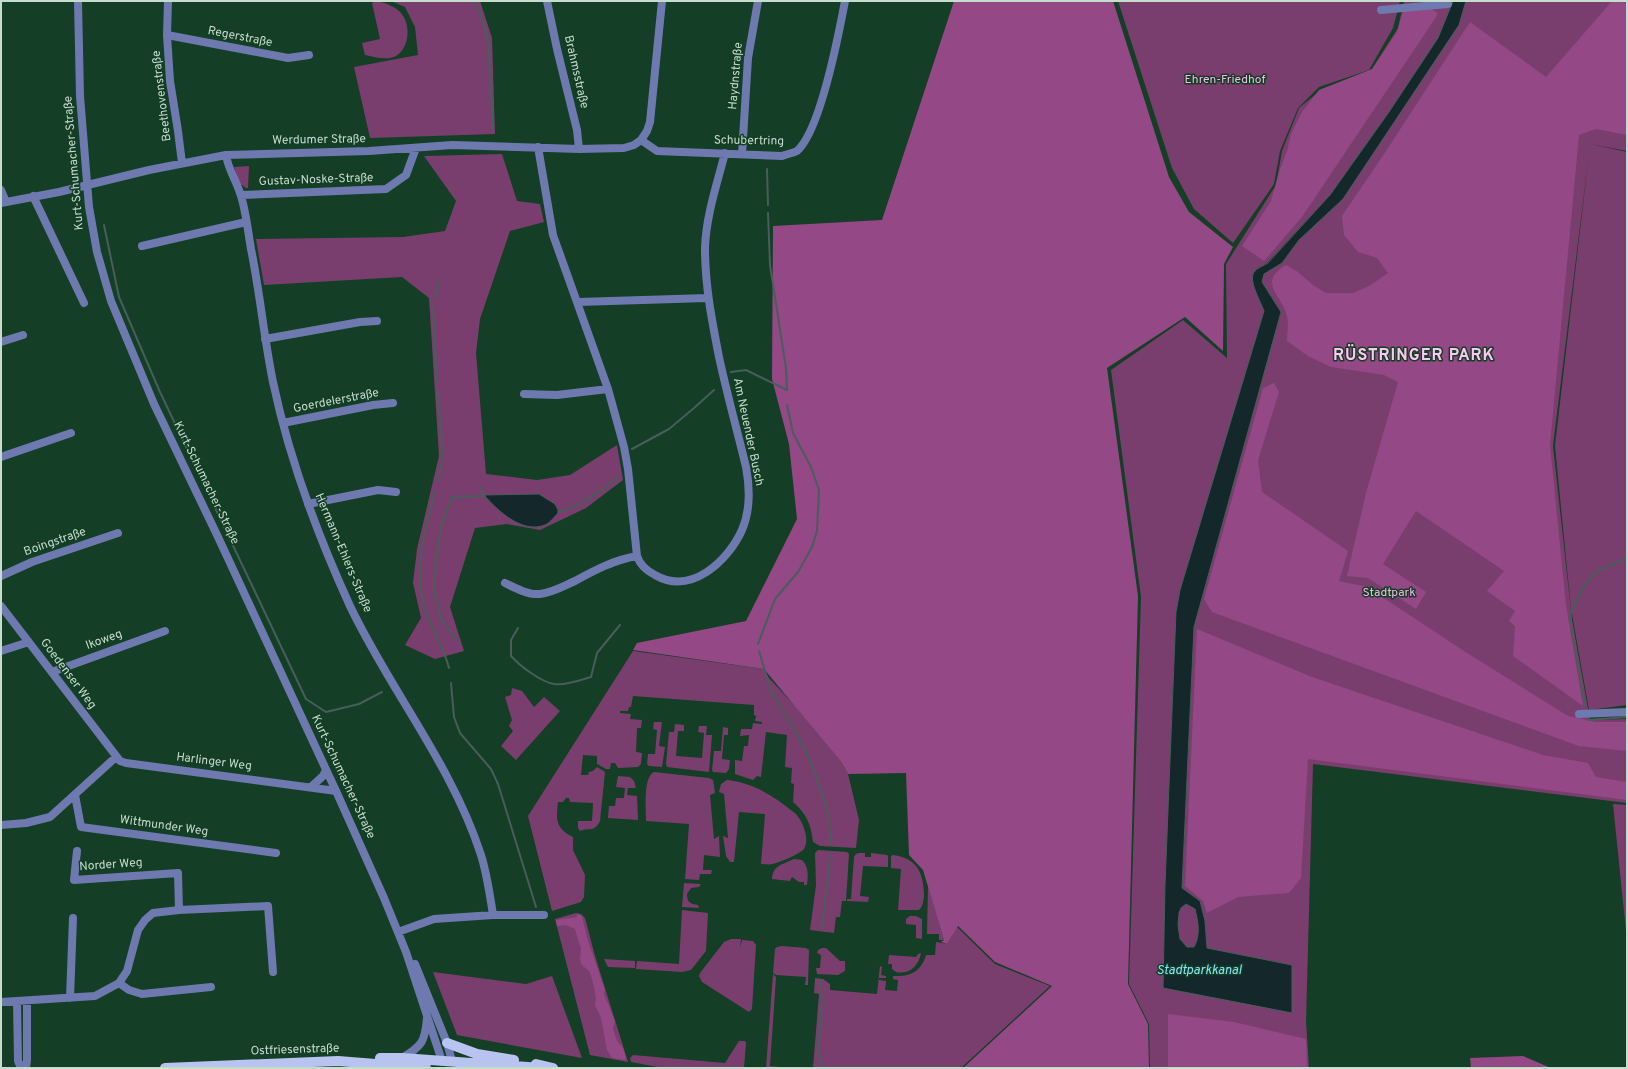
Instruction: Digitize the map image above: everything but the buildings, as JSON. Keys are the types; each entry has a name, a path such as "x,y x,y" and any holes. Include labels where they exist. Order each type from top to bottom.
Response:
{"main road":[{"path":"447,1043 477,1054 553,1068"},
{"path":"338,1061 364,1058 402,1058 453,1065 541,1068"},
{"name":"Ostfriesenstraße","path":"165,1068 338,1061 426,1068"}],"street":[{"name":"Kurt-Schumacher-Straße","path":"78,1 80,96 89,206 96,245 111,301 154,404 218,537 336,791 398,932 427,1013 443,1064"},
{"name":"Beethovenstraße","path":"168,1 167,35 170,81 182,163"},
{"name":"Brahmsstraße","path":"547,1 557,50 577,130 579,149"},
{"path":"640,140 647,131 650,122 662,1"},
{"name":"Haydnstraße","path":"742,154 748,58 758,1"},
{"name":"Schubertring","path":"640,140 657,151 782,156 796,151 807,138 820,104 845,1"},
{"path":"1381,10 1446,3"},
{"name":"Regerstraße","path":"167,35 288,58 309,55"},
{"name":"Werdumer Straße","path":"3,202 87,185 182,163 226,155 369,151 452,145 579,149 624,148 634,145 640,140"},
{"path":"505,583 531,593 545,593 558,589 610,563 637,556 628,468 608,389 553,235 538,147"},
{"name":"Gustav-Noske-Straße","path":"241,195 386,188 406,175 416,148"},
{"name":"Am Neuender Busch","path":"637,556 639,561 649,572 667,581 677,582 699,577 719,563 728,553 743,529 747,516 749,486 708,298 706,254 707,232 710,212 724,153"},
{"name":"Hermann-Ehlers-Straße","path":"226,155 227,164 241,195 273,383 308,504 329,558 360,626 436,757 468,820 481,856 489,890 492,915"},
{"path":"1,190 3,202"},
{"path":"33,196 84,303"},
{"path":"142,246 246,222"},
{"path":"578,302 708,298"},
{"path":"265,339 360,322 377,321"},
{"path":"1,342 23,335"},
{"path":"524,394 557,396 608,389"},
{"name":"Goerdelerstraße","path":"284,423 373,405 393,403"},
{"path":"1,457 71,433"},
{"path":"308,504 378,490 396,492"},
{"name":"Boingstraße","path":"1,576 32,562 118,533"},
{"name":"Goedenser Weg","path":"1,606 116,757"},
{"name":"Ikoweg","path":"52,672 165,631"},
{"path":"1,651 29,642"},
{"path":"1579,714 1627,712"},
{"path":"1,826 26,823 50,817 116,757"},
{"name":"Harlinger Weg","path":"116,757 126,763 336,791"},
{"path":"311,787 323,776 326,770"},
{"name":"Wittmunder Weg","path":"75,795 81,827 276,853"},
{"name":"Norder Weg","path":"77,851 74,880 178,872 178,910"},
{"path":"1,1002 95,996 119,982 128,971 138,930 145,920 153,913 178,910 268,906 273,972"},
{"path":"398,932 434,919 492,915 544,915"},
{"path":"70,998 73,918"},
{"name":"Kurt-Schumacher-Straße","path":"406,952 416,965 447,1043 453,1065"},
{"path":"119,982 129,990 142,994 211,987"},
{"path":"26,1068 27,1000"},
{"path":"17,1001 18,1061 22,1068"},
{"path":"402,1058 414,1051 423,1042 426,1033 427,1013"}],"green space":[{"path":"376,1 388,4 397,9 406,22 406,42 399,53 391,58 365,55 362,43 380,39 372,3"},
{"path":"391,1 480,1 492,38 495,134 370,138 354,67 418,55 415,27 405,7"},
{"name":"Ehren-Friedhof","path":"1118,1 1400,1 1393,28 1369,70 1319,87 1298,108 1280,151 1274,184 1233,243 1194,209 1172,168"},
{"name":"Stadtpark","path":"1404,1 1453,1 1438,38 1389,112 1330,195 1267,263 1255,270 1264,311 1180,590 1176,612 1165,885 1163,988 1292,1012 1292,965 1207,948 1205,921 1200,901 1182,888 1194,627 1281,312 1262,282 1264,274 1282,263 1299,240 1343,199 1466,1 1627,1 1627,151 1590,144 1627,152 1627,705 1589,710 1571,609 1555,446 1589,153 1553,446 1572,620 1590,720 1627,719 1627,803 1313,764 1306,1021 1309,1068 1150,1068 1149,1024 1129,984 1141,597 1111,370 1183,320 1227,358 1226,264 1276,185 1282,151 1299,108 1322,89 1370,72 1398,28"},
{"path":"502,154 517,201 540,204 544,222 510,231 480,319 476,353 486,474 537,480 570,475 617,445 623,480 586,508 540,530 507,524 475,528 450,607 464,651 435,659 405,645 421,618 413,583 417,549 439,456 429,298 402,277 264,285 256,239 403,237 445,231 456,201 424,156"},
{"path":"249,166 248,188 246,188 239,183 234,167"},
{"path":"633,651 764,669 769,678 796,707 842,763 848,774 859,820 856,848 820,846 813,842 808,820 793,802 794,784 791,783 792,768 785,767 787,735 766,732 761,777 757,776 753,780 735,774 735,760 742,761 744,746 748,746 749,735 740,736 741,729 752,729 753,723 762,724 762,722 755,721 756,716 754,715 754,705 633,696 631,707 629,707 628,711 620,711 620,713 631,714 630,719 642,720 641,728 637,728 636,752 642,753 641,764 638,767 618,768 615,763 611,763 610,769 606,769 597,764 597,756 583,755 581,775 588,775 589,772 593,771 597,767 605,772 600,821 598,825 594,828 580,831 578,828 578,821 592,821 593,803 570,802 569,798 566,798 563,802 558,802 558,822 567,834 573,837 573,850 585,875 584,897 581,902 552,911 528,816"},
{"path":"512,688 522,691 534,707 544,697 560,711 516,760 501,746 513,731 509,726 512,720 505,697 511,695"},
{"path":"654,722 662,722 659,746 665,747 662,767 649,766 647,764 648,754 655,754 657,730 653,729"},
{"path":"675,724 684,725 684,731 678,731 676,756 702,758 704,733 698,732 699,726 707,726 706,735 712,735 709,772 667,767 669,732 674,732"},
{"path":"723,727 728,728 728,735 724,735 722,759 730,760 729,769 726,773 713,772 714,751 721,751"},
{"path":"654,772 709,778 713,780 715,793 710,795 714,839 719,836 720,857 704,855 703,870 712,870 711,874 700,874 699,880 685,879 689,824 646,821 648,780 650,775"},
{"path":"618,776 630,777 634,781 636,788 628,788 627,795 637,796 638,820 608,818 609,806 615,806 616,798 624,798 625,788 616,787"},
{"path":"727,780 747,784 756,788 780,802 796,814 805,831 806,845 804,849 785,860 770,864 761,864 765,814 739,812 734,862 730,862 726,856 723,836 728,838 724,794 719,792 721,784"},
{"path":"1613,804 1627,805 1627,941"},
{"path":"818,850 847,852 849,854 846,901 842,901 840,917 836,917 834,933 810,930 816,885 815,853"},
{"path":"859,853 865,853 865,857 871,857 871,853 888,856 888,867 863,866 860,896 869,897 868,902 847,901 847,899 851,899 854,857"},
{"path":"893,855 908,859 918,868 921,874 924,896 919,910 898,910 901,869 891,868 891,856"},
{"path":"794,859 802,860 806,865 808,875 807,885 804,885 804,882 799,882 792,877 790,881 772,879 776,868"},
{"path":"684,883 701,884 699,887 691,888 687,894 689,901 698,905 699,908 682,907"},
{"path":"928,886 944,940 939,940 939,934 927,934"},
{"path":"1186,904 1195,909 1197,918 1198,938 1194,947 1187,947 1180,939 1178,925 1179,913 1181,907"},
{"path":"682,910 708,913 706,951 691,970 682,972 636,969 637,961 679,964"},
{"path":"576,913 581,914 585,918 595,956 628,1062 590,1055 555,919"},
{"path":"910,916 916,916 922,919 922,939 916,938 916,925 906,924 906,919"},
{"path":"957,927 995,964 1050,986 961,1068 813,1068 819,994 814,993 815,978 823,979 830,984 830,990 877,994 880,966 882,967 881,975 886,976 886,978 879,978 879,980 886,981 885,990 897,991 898,980 893,979 893,976 905,976 918,969 924,961 926,955 935,955 936,942 947,944"},
{"path":"731,939 741,939 740,948 742,940 753,941 756,945 752,1009 749,1012 702,982 699,976 724,942"},
{"path":"782,946 806,948 809,950 808,985 805,985 806,977 776,975 773,973 775,949"},
{"path":"826,948 840,961 845,961 845,971 838,975 817,974 816,968 820,968 821,955 817,953 818,950"},
{"path":"921,953 916,965 906,972 896,972 892,969 892,964 888,964 889,955 916,957"},
{"path":"604,959 635,961 635,968 608,967"},
{"path":"433,972 526,984 552,976 582,1058 457,1035"},
{"path":"773,974 776,977 770,1066 790,1068 766,1068"},
{"path":"739,1041 745,1041 746,1043 744,1068 663,1068 631,1062 630,1058 633,1055 725,1063"}],"shaded area":[{"path":"954,1 1113,1 1169,177 1189,212 1233,247 1224,264 1223,351 1185,317 1107,368 1138,596 1128,984 1148,1024 1149,1068 963,1068 1052,986 995,962 958,926 947,944 941,942 944,940 923,870 909,855 906,773 848,774 842,763 764,669 633,650 637,643 746,621 797,519 789,444 772,379 773,226 882,220"},
{"path":"1612,1 1627,1 1627,135 1596,129 1579,135 1550,445 1566,605 1583,706 1513,656 1515,626 1509,621 1515,611 1487,591 1504,571 1416,511 1383,564 1426,592 1416,609 1368,578 1347,576 1366,493 1398,382 1384,375 1331,367 1308,356 1287,341 1287,316 1272,284 1273,278 1277,272 1286,265 1326,293 1353,293 1369,286 1388,273 1377,258 1358,252 1344,235 1342,216 1470,22 1546,77"},
{"path":"1432,9 1438,14 1302,217 1264,261 1242,246 1271,201 1291,134 1302,112 1319,90 1372,69 1397,32 1403,11"},
{"path":"1274,383 1279,392 1258,460 1262,492 1348,551 1339,581 1367,587 1467,653 1568,716 1596,722 1627,722 1627,751 1579,746 1212,612 1204,599 1263,388"},
{"path":"1197,629 1312,677 1543,755 1588,763 1596,777 1627,782 1627,800 1308,759 1301,878 1289,893 1238,897 1207,913 1203,901 1185,886"},
{"path":"577,914 582,916 587,938 605,990 604,994 615,1021 613,1029 617,1041 623,1048 626,1058 625,1060 612,1058 607,1050 601,1018 595,1005 596,998 594,987 590,972 581,964 581,949 575,929 566,925 557,926 556,920 577,917"},
{"path":"1168,1014 1234,1022 1306,1039 1307,1068 1168,1068"},
{"path":"1523,1056 1551,1068 1471,1068 1470,1058"}],"water":[{"name":"Stadtparkkanal","path":"1453,1 1466,1 1459,25 1343,199 1299,240 1282,263 1264,274 1262,282 1281,312 1194,627 1182,888 1200,901 1205,921 1207,948 1292,965 1292,1013 1163,988 1165,885 1176,612 1180,590 1264,311 1254,286 1254,272 1268,263 1330,195 1389,112 1438,38","holes":["1186,904 1195,909 1198,923 1198,938 1194,947 1187,947 1180,939 1178,925 1179,913 1181,908"]},
{"path":"539,494 555,504 559,512 547,524 536,527 519,524 503,514 484,495"}],"waterway":[{"path":"473,1 481,14 488,42 493,131"},
{"path":"767,169 768,205"},
{"path":"731,372 746,370 787,390 786,368 770,265 768,213"},
{"path":"104,225 119,297 160,392 306,699 326,712 359,704 382,692"},
{"path":"435,298 439,280"},
{"path":"433,306 437,382"},
{"path":"632,449 669,429 714,390"},
{"path":"438,391 443,457 438,480"},
{"path":"758,644 775,599 798,572 812,547 817,531 819,490 811,467 793,433 787,405"},
{"path":"558,512 566,510 582,502 619,477"},
{"path":"481,487 484,495"},
{"path":"435,491 424,535 420,564 420,578 425,608 449,668"},
{"path":"439,620 441,618 434,590 436,559 441,527 452,497 485,496"},
{"path":"1585,706 1570,615 1583,587 1596,572 1627,558"},
{"path":"441,618 456,640"},
{"path":"518,628 511,640 511,656 525,669 537,677 549,683 563,684 591,677 597,653 620,625"},
{"path":"759,651 771,691 803,745 815,772 828,814 831,844"},
{"path":"451,683 454,717 460,733 491,769 498,784 536,907"},
{"path":"1588,720 1627,717"},
{"path":"822,928 830,855"},
{"path":"820,980 822,1001 818,1054 822,1065 826,1068"}],"district":[{"name":"RÜSTRINGER PARK","path":"1414,356"}]}
